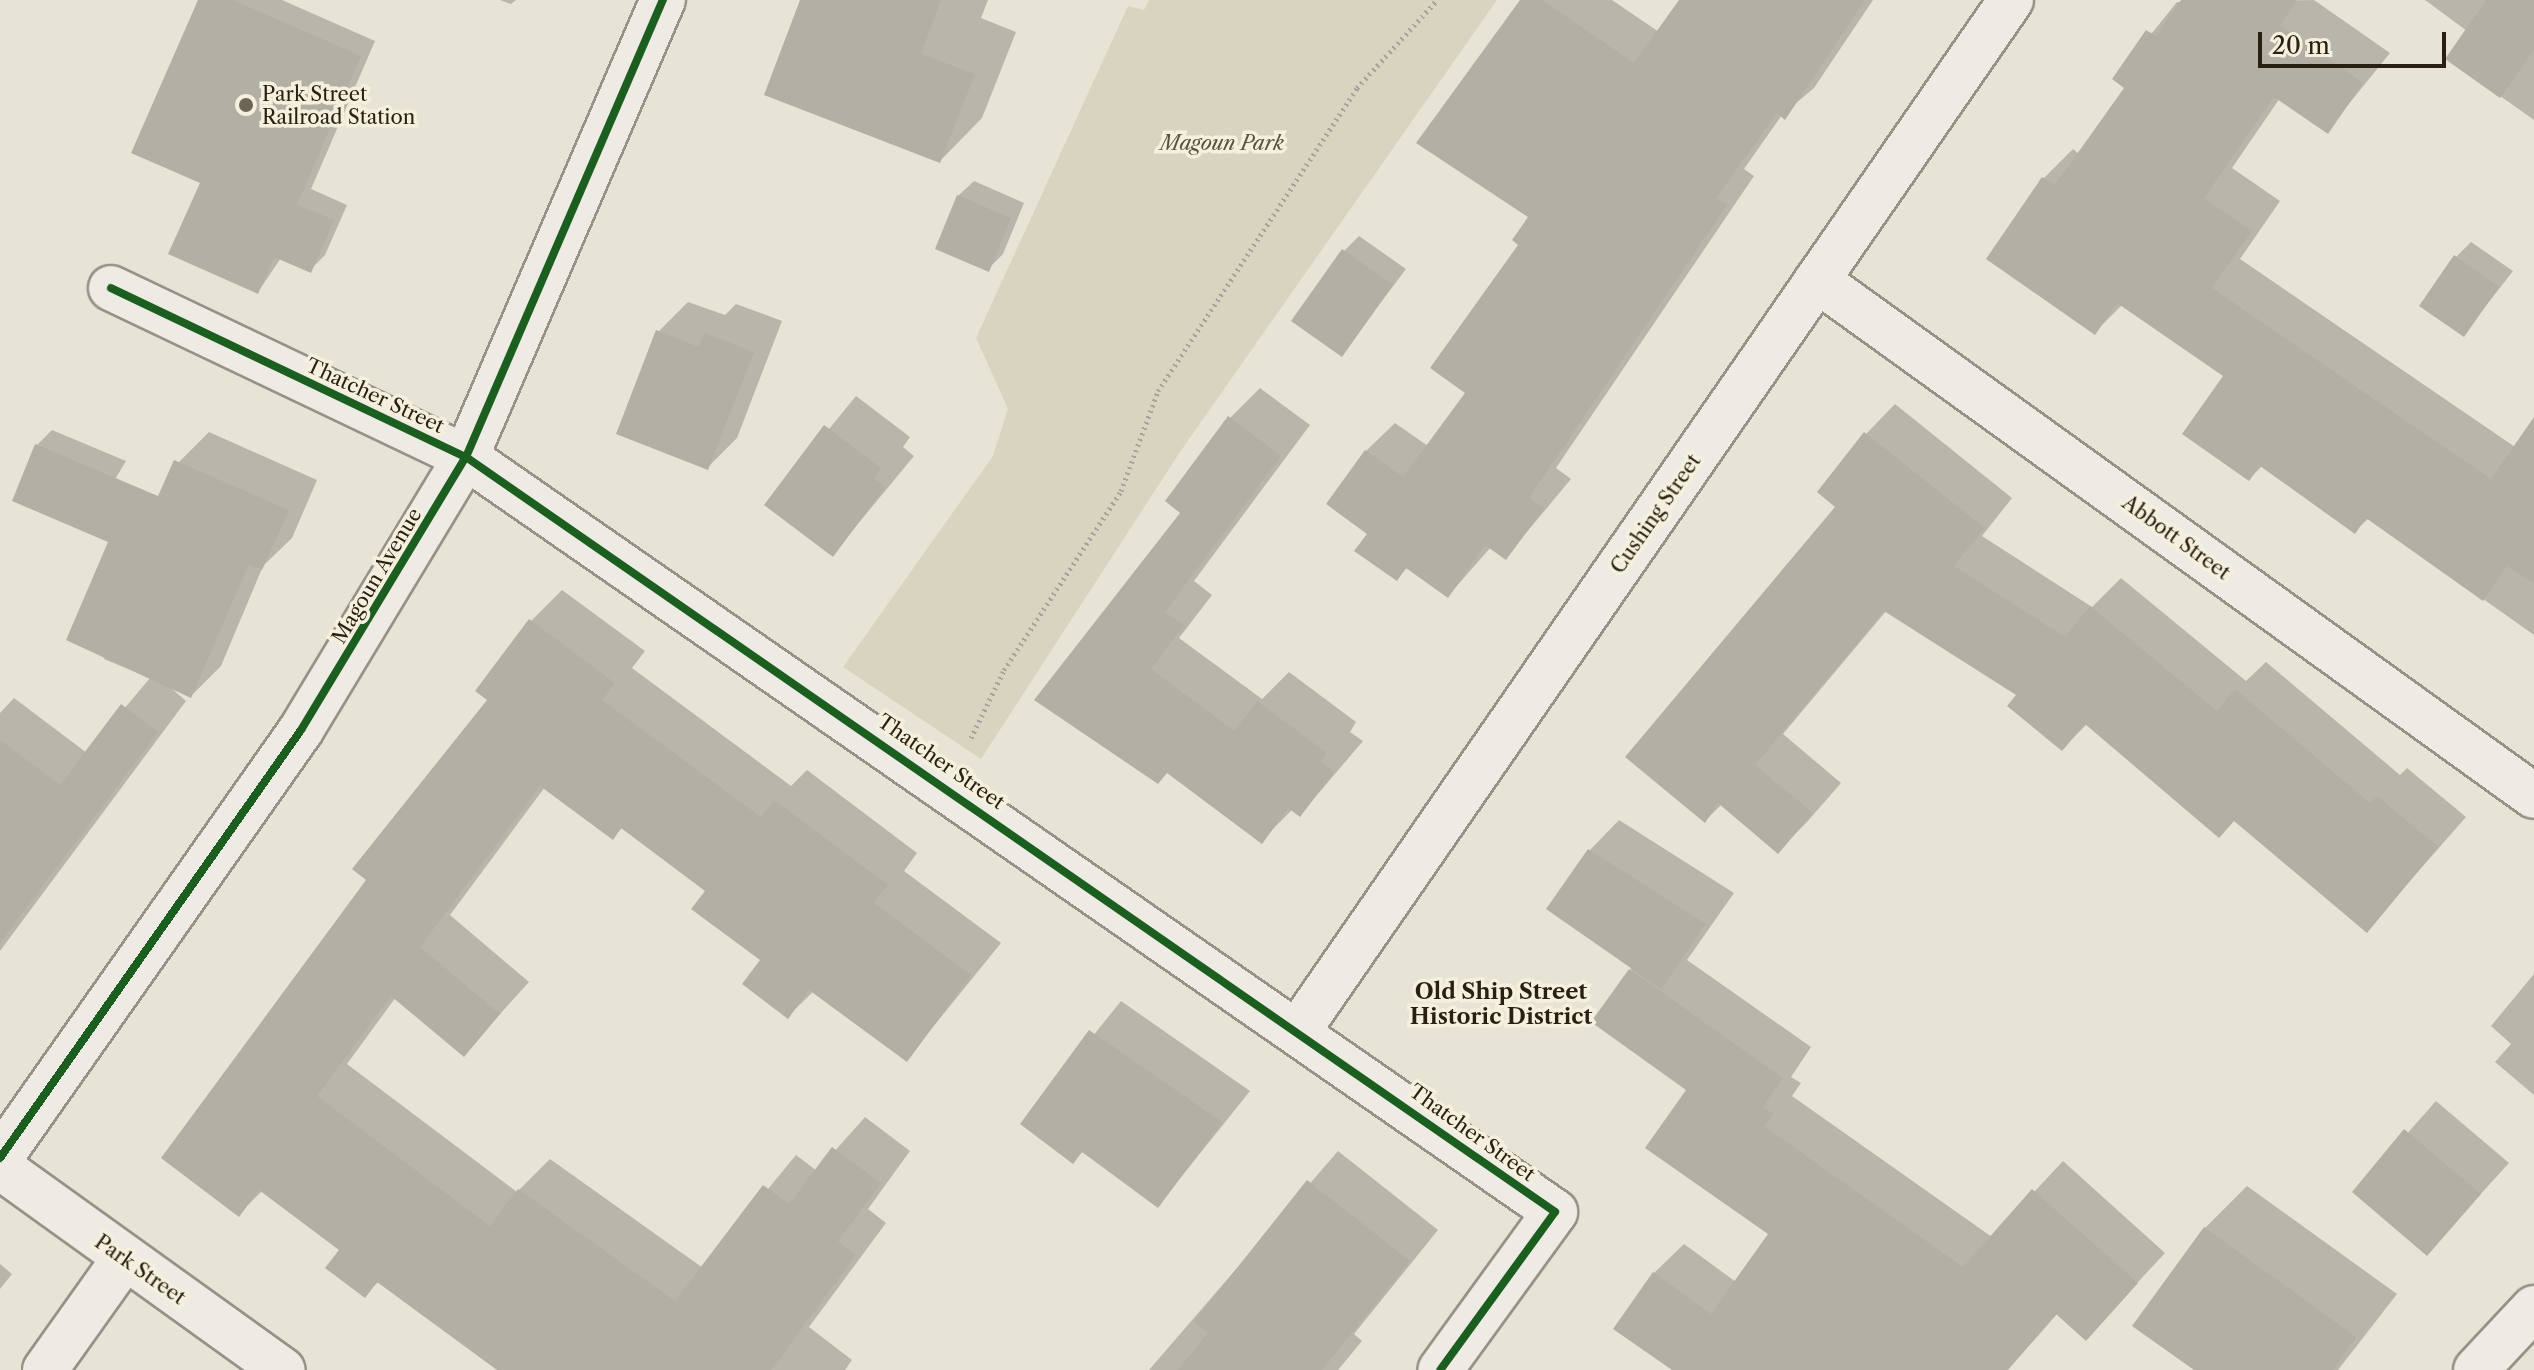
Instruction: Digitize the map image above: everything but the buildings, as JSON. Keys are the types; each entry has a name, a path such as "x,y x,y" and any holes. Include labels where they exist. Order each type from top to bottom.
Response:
{"street":[{"name":"Magoun Avenue","path":"0,1158 301,730 466,457 663,0"},
{"name":"Cushing Street","path":"1300,1028 2011,0"},
{"name":"Abbott Street","path":"1817,280 2534,796"},
{"name":"Thatcher Street","path":"111,288 466,457 1300,1028 1555,1212 1440,1370"},
{"name":"Park Street","path":"0,1167 124,1259 283,1370"},
{"path":"45,1370 124,1259"},
{"path":"2476,1370 2534,1308"}],"path":[{"path":"971,738 1004,670 1121,491 1158,391 1357,88 1437,0"}],"green space":[{"name":"Magoun Park","path":"1149,0 1497,0 1180,452 981,759 843,667 993,456 1008,409 976,338 1128,6 1144,10"}],"cycle path":[{"path":"0,1158 301,730 466,457 663,0"},
{"path":"111,288 466,457 1555,1212 1440,1370"}],"place":[{"name":"Park Street Railroad Station","path":"246,105"}],"district":[{"name":"Old Ship Street Historic District","path":"1501,1004"}]}
